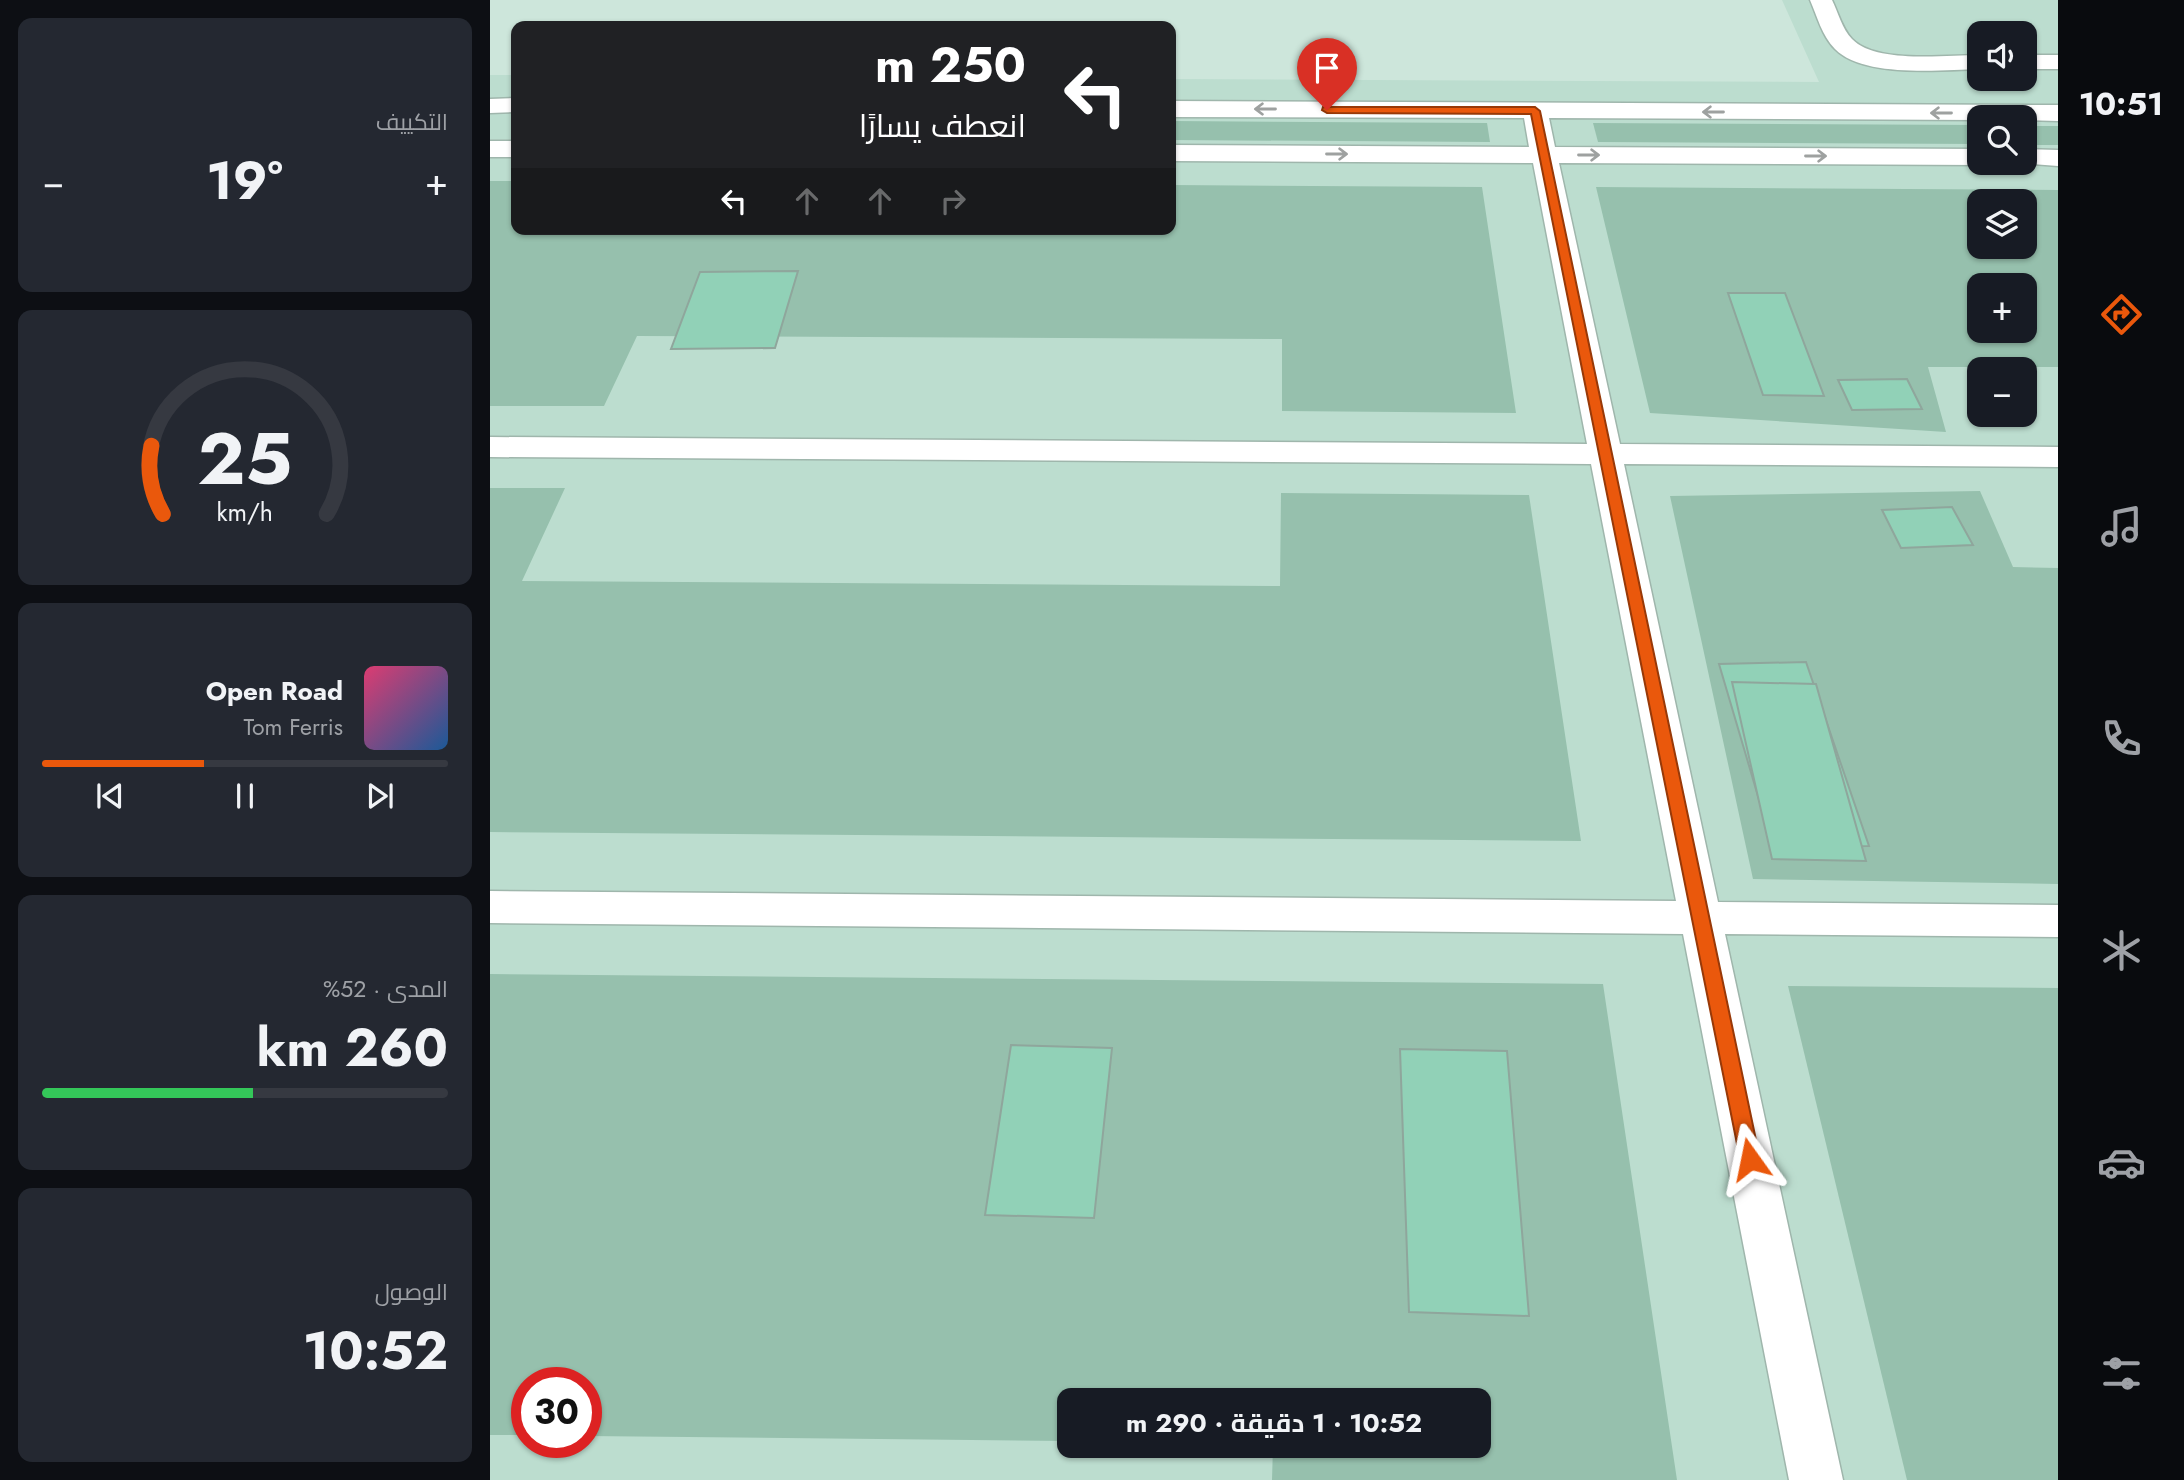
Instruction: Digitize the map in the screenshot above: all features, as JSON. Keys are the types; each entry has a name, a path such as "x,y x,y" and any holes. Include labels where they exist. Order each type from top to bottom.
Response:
{"street":[{"path":"1821,0 1842,43 1864,56 1898,61 1967,62"},
{"path":"2037,62 2058,62"},
{"path":"1176,109 2058,113"},
{"path":"1535,111 1816,1480"},
{"path":"490,149 511,149"},
{"path":"1176,153 1967,157"},
{"path":"2037,158 2058,158"},
{"path":"490,447 2058,457"},
{"path":"490,907 2058,921"}],"shaded area":[{"path":"1782,0 2058,0 2058,1480 490,1480 490,75 511,75 511,235 1176,235 1176,79 1819,82"},
{"path":"1176,121 1487,123 1490,142 1176,140"},
{"path":"1593,123 1967,125 1967,144 1598,142"},
{"path":"2037,126 2058,126 2058,145 2037,145"},
{"path":"490,181 511,181 511,235 1176,235 1176,185 1482,187 1516,413 1282,411 1282,339 637,336 604,406 490,406"},
{"path":"1596,187 1967,189 1967,259 2037,259 2037,190 2058,190 2058,367 2037,367 2037,357 1967,357 1967,367 1928,367 1946,432 1650,413"},
{"path":"490,488 565,488 522,581 1280,586 1281,493 1529,495 1581,841 490,832"},
{"path":"1980,491 2013,567 2058,568 2058,884 1753,879 1670,496"},
{"path":"490,974 1603,984 1677,1480 1272,1480 1273,1458 1491,1458 1491,1388 1057,1388 1057,1441 602,1436 602,1367 511,1367 511,1435 490,1435"},
{"path":"1788,986 2058,988 2058,1480 1907,1480"}],"building":[{"path":"798,271 775,348 671,349 700,272"},
{"path":"1728,293 1785,293 1824,396 1763,395"},
{"path":"1907,379 1922,409 1852,410 1838,380"},
{"path":"1952,507 1973,545 1901,548 1882,510"},
{"path":"1806,662 1869,846 1773,847 1719,664"},
{"path":"1732,682 1816,684 1866,861 1772,859"},
{"path":"1011,1045 1112,1048 1094,1218 985,1215"},
{"path":"1400,1049 1507,1051 1529,1316 1409,1312"}],"route":[{"path":"1327,110 1535,111 1750,1159"}]}
